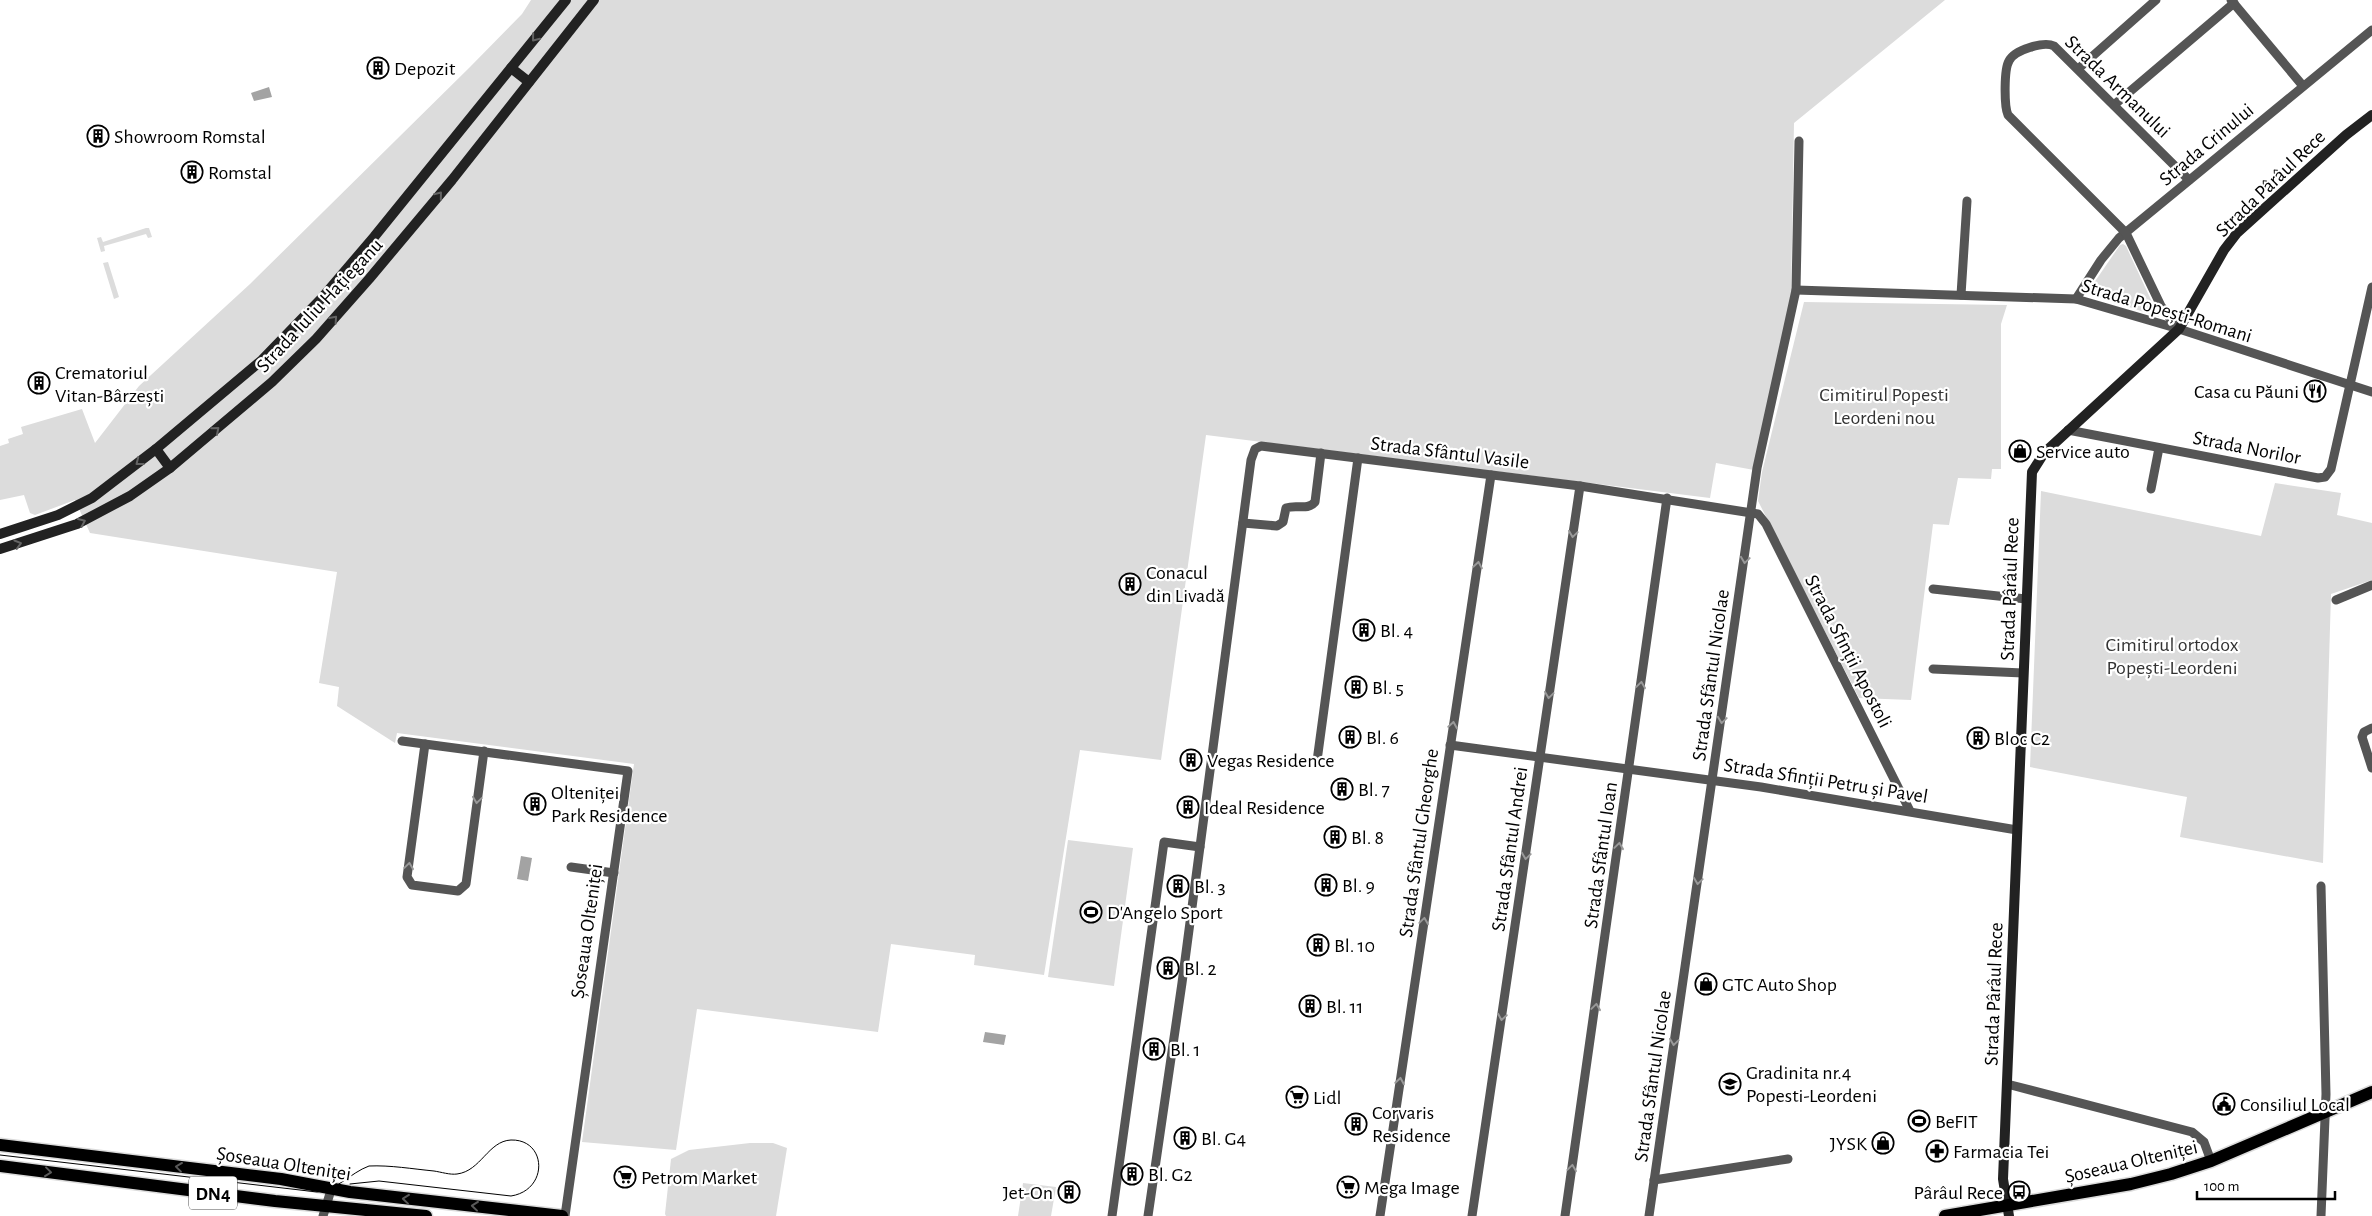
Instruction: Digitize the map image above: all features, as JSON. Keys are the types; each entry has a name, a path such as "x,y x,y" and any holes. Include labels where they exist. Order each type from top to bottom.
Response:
{"main road":[{"name":"Strada Iuliu Hațieganu","path":"0,534 58,515 80,505 156,449 244,376 300,321 397,209 566,0"},
{"name":"Strada Iuliu Hațieganu","path":"0,549 56,532 93,517 130,496 170,468 261,392 316,339 411,229 594,0"},
{"path":"511,68 528,82"},
{"name":"Strada Pârâul Rece","path":"2008,1211 2003,1179 2032,472 2040,457 2179,329 2224,250 2237,233 2346,135 2372,115"},
{"path":"156,449 170,468"},
{"name":"Șoseaua Olteniței","path":"1952,1215 2008,1211 2144,1181 2211,1161 2372,1092"},
{"name":"Șoseaua Olteniței","path":"0,1145 281,1179 331,1190 564,1216"},
{"name":"Șoseaua Olteniței","path":"0,1166 278,1201 324,1210 426,1216"},
{"path":"278,1201 281,1179"}],"street":[{"path":"2078,69 2156,0"},
{"path":"2114,105 2232,2 2303,86"},
{"name":"Strada Crinului","path":"2076,299 2109,249 2126,233 2372,30"},
{"name":"Strada Armanului","path":"2126,233 2008,115 2006,104 2008,62 2014,55 2040,44 2054,46 2189,180"},
{"name":"Strada Sfântul Nicolae","path":"1649,1216 1758,468 1796,290 1799,141"},
{"path":"1961,295 1967,202"},
{"path":"2126,233 2161,306 2179,329"},
{"path":"2350,385 2372,287"},
{"name":"Strada Popești-Romani","path":"1796,290 2076,299 2179,329 2372,392"},
{"name":"Strada Norilor","path":"2068,430 2318,478 2325,477 2331,470 2350,385"},
{"path":"1148,1216 1200,847 1251,460 1255,449 1266,445 1358,458"},
{"path":"2151,489 2159,448"},
{"path":"1243,523 1277,526 1283,522 1286,508 1290,506 1306,508 1313,504 1321,453"},
{"name":"Strada Sfântul Vasile","path":"1317,761 1358,458 1580,486 1752,511"},
{"name":"Strada Sfântul Gheorghe","path":"1380,1216 1491,475"},
{"name":"Strada Sfântul Andrei","path":"1472,1216 1580,486"},
{"name":"Strada Sfântul Ioan","path":"1566,1216 1667,498"},
{"name":"Strada Sfinții Apostoli","path":"1752,511 1761,517 1766,524 1910,811"},
{"path":"2336,600 2372,585"},
{"path":"1933,589 2026,599"},
{"path":"1933,669 2023,673"},
{"path":"2372,728 2362,734 2362,740 2372,768"},
{"path":"402,741 484,751 466,884 458,891 412,885 407,877 425,744"},
{"name":"Strada Sfinții Petru și Pavel","path":"1450,745 1713,780 2017,830"},
{"name":"Șoseaua Olteniței","path":"484,751 628,771 564,1216"},
{"path":"1112,1216 1164,842 1200,847"},
{"path":"572,867 614,873"},
{"path":"2321,886 2326,1111 2321,1216"},
{"path":"2007,1084 2192,1132 2204,1142 2211,1161"},
{"path":"1654,1180 1788,1159"},
{"path":"324,1210 331,1190"}],"green space":[{"path":"531,0 1945,0 1794,123 1791,296 1754,470 1716,463 1710,498 1206,435 1161,760 1080,750 1044,975 974,965 975,955 891,944 878,1032 697,1009 676,1150 582,1142 634,764 397,733 395,743 337,706 339,687 319,683 337,572 90,533 75,500 35,515 30,513 24,495 0,500 0,446 9,443 8,439 23,434 21,427 82,409 95,443 139,386 250,284 470,67 522,14"},
{"path":"149,228 152,237 148,238 146,234 104,246 105,251 101,252 97,238 101,237 103,242"},
{"path":"2120,245 2126,246 2159,317 2087,293"},
{"path":"108,262 119,297 114,299 103,263"},
{"name":"Cimitirul Popesti Leordeni nou","path":"1804,302 2007,305 2001,324 2001,469 1992,469 1991,479 1958,478 1949,525 1933,524 1911,700 1859,698 1758,501 1762,472"},
{"name":"Cimitirul ortodox Popești-Leordeni","path":"2275,483 2341,493 2337,515 2372,523 2372,580 2331,594 2323,863 2180,837 2187,797 2030,767 2041,491 2261,536"},
{"name":"D'Angelo Sport","path":"1068,840 1133,848 1114,986 1048,977"},
{"path":"750,1143 773,1143 787,1148 776,1216 666,1216 671,1159 689,1150"},
{"path":"1023,1183 1056,1187 1051,1216 1018,1216"}],"shaded area":[{"path":"269,87 272,97 254,101 251,93"},
{"path":"521,856 532,858 528,881 517,879"},
{"path":"985,1032 1006,1035 1004,1045 983,1042"}],"tram line":[{"path":"0,1155 317,1192 338,1185 369,1166 434,1171 448,1174 465,1172 479,1162 496,1145 511,1140 523,1142 532,1147 539,1165 532,1185 523,1192 511,1196 379,1181 350,1184"}],"place":[{"name":"Depozit","path":"378,68"},
{"name":"Showroom Romstal","path":"98,136"},
{"name":"Romstal","path":"192,172"},
{"name":"Crematoriul Vitan-Bârzești","path":"39,383"},
{"name":"Casa cu Păuni","path":"2315,391"},
{"name":"Service auto","path":"2020,451"},
{"name":"Conacul din Livadă","path":"1130,584"},
{"name":"Bl. 4","path":"1364,630"},
{"name":"Bl. 5","path":"1356,687"},
{"name":"Bl. 6","path":"1350,737"},
{"name":"Bloc C2","path":"1978,738"},
{"name":"Vegas Residence","path":"1191,760"},
{"name":"Bl. 7","path":"1342,789"},
{"name":"Olteniței Park Residence","path":"535,804"},
{"name":"Ideal Residence","path":"1188,807"},
{"name":"Bl. 8","path":"1335,837"},
{"name":"Bl. 9","path":"1326,885"},
{"name":"Bl. 3","path":"1178,886"},
{"name":"D'Angelo Sport","path":"1091,912"},
{"name":"Bl. 10","path":"1318,945"},
{"name":"Bl. 2","path":"1168,968"},
{"name":"GTC Auto Shop","path":"1706,984"},
{"name":"Bl. 11","path":"1310,1006"},
{"name":"Bl. 1","path":"1154,1049"},
{"name":"Gradinita nr.4 Popesti-Leordeni","path":"1730,1084"},
{"name":"Lidl","path":"1297,1097"},
{"name":"Consiliul Local","path":"2224,1104"},
{"name":"BeFIT","path":"1919,1121"},
{"name":"Corvaris Residence","path":"1356,1124"},
{"name":"Bl. G4","path":"1185,1138"},
{"name":"JYSK","path":"1883,1143"},
{"name":"Farmacia Tei","path":"1937,1151"},
{"name":"Bl. G2","path":"1132,1174"},
{"name":"Petrom Market","path":"625,1177"},
{"name":"Mega Image","path":"1348,1187"},
{"name":"Jet-On","path":"1069,1192"},
{"name":"Pârâul Rece","path":"2019,1192"}]}
